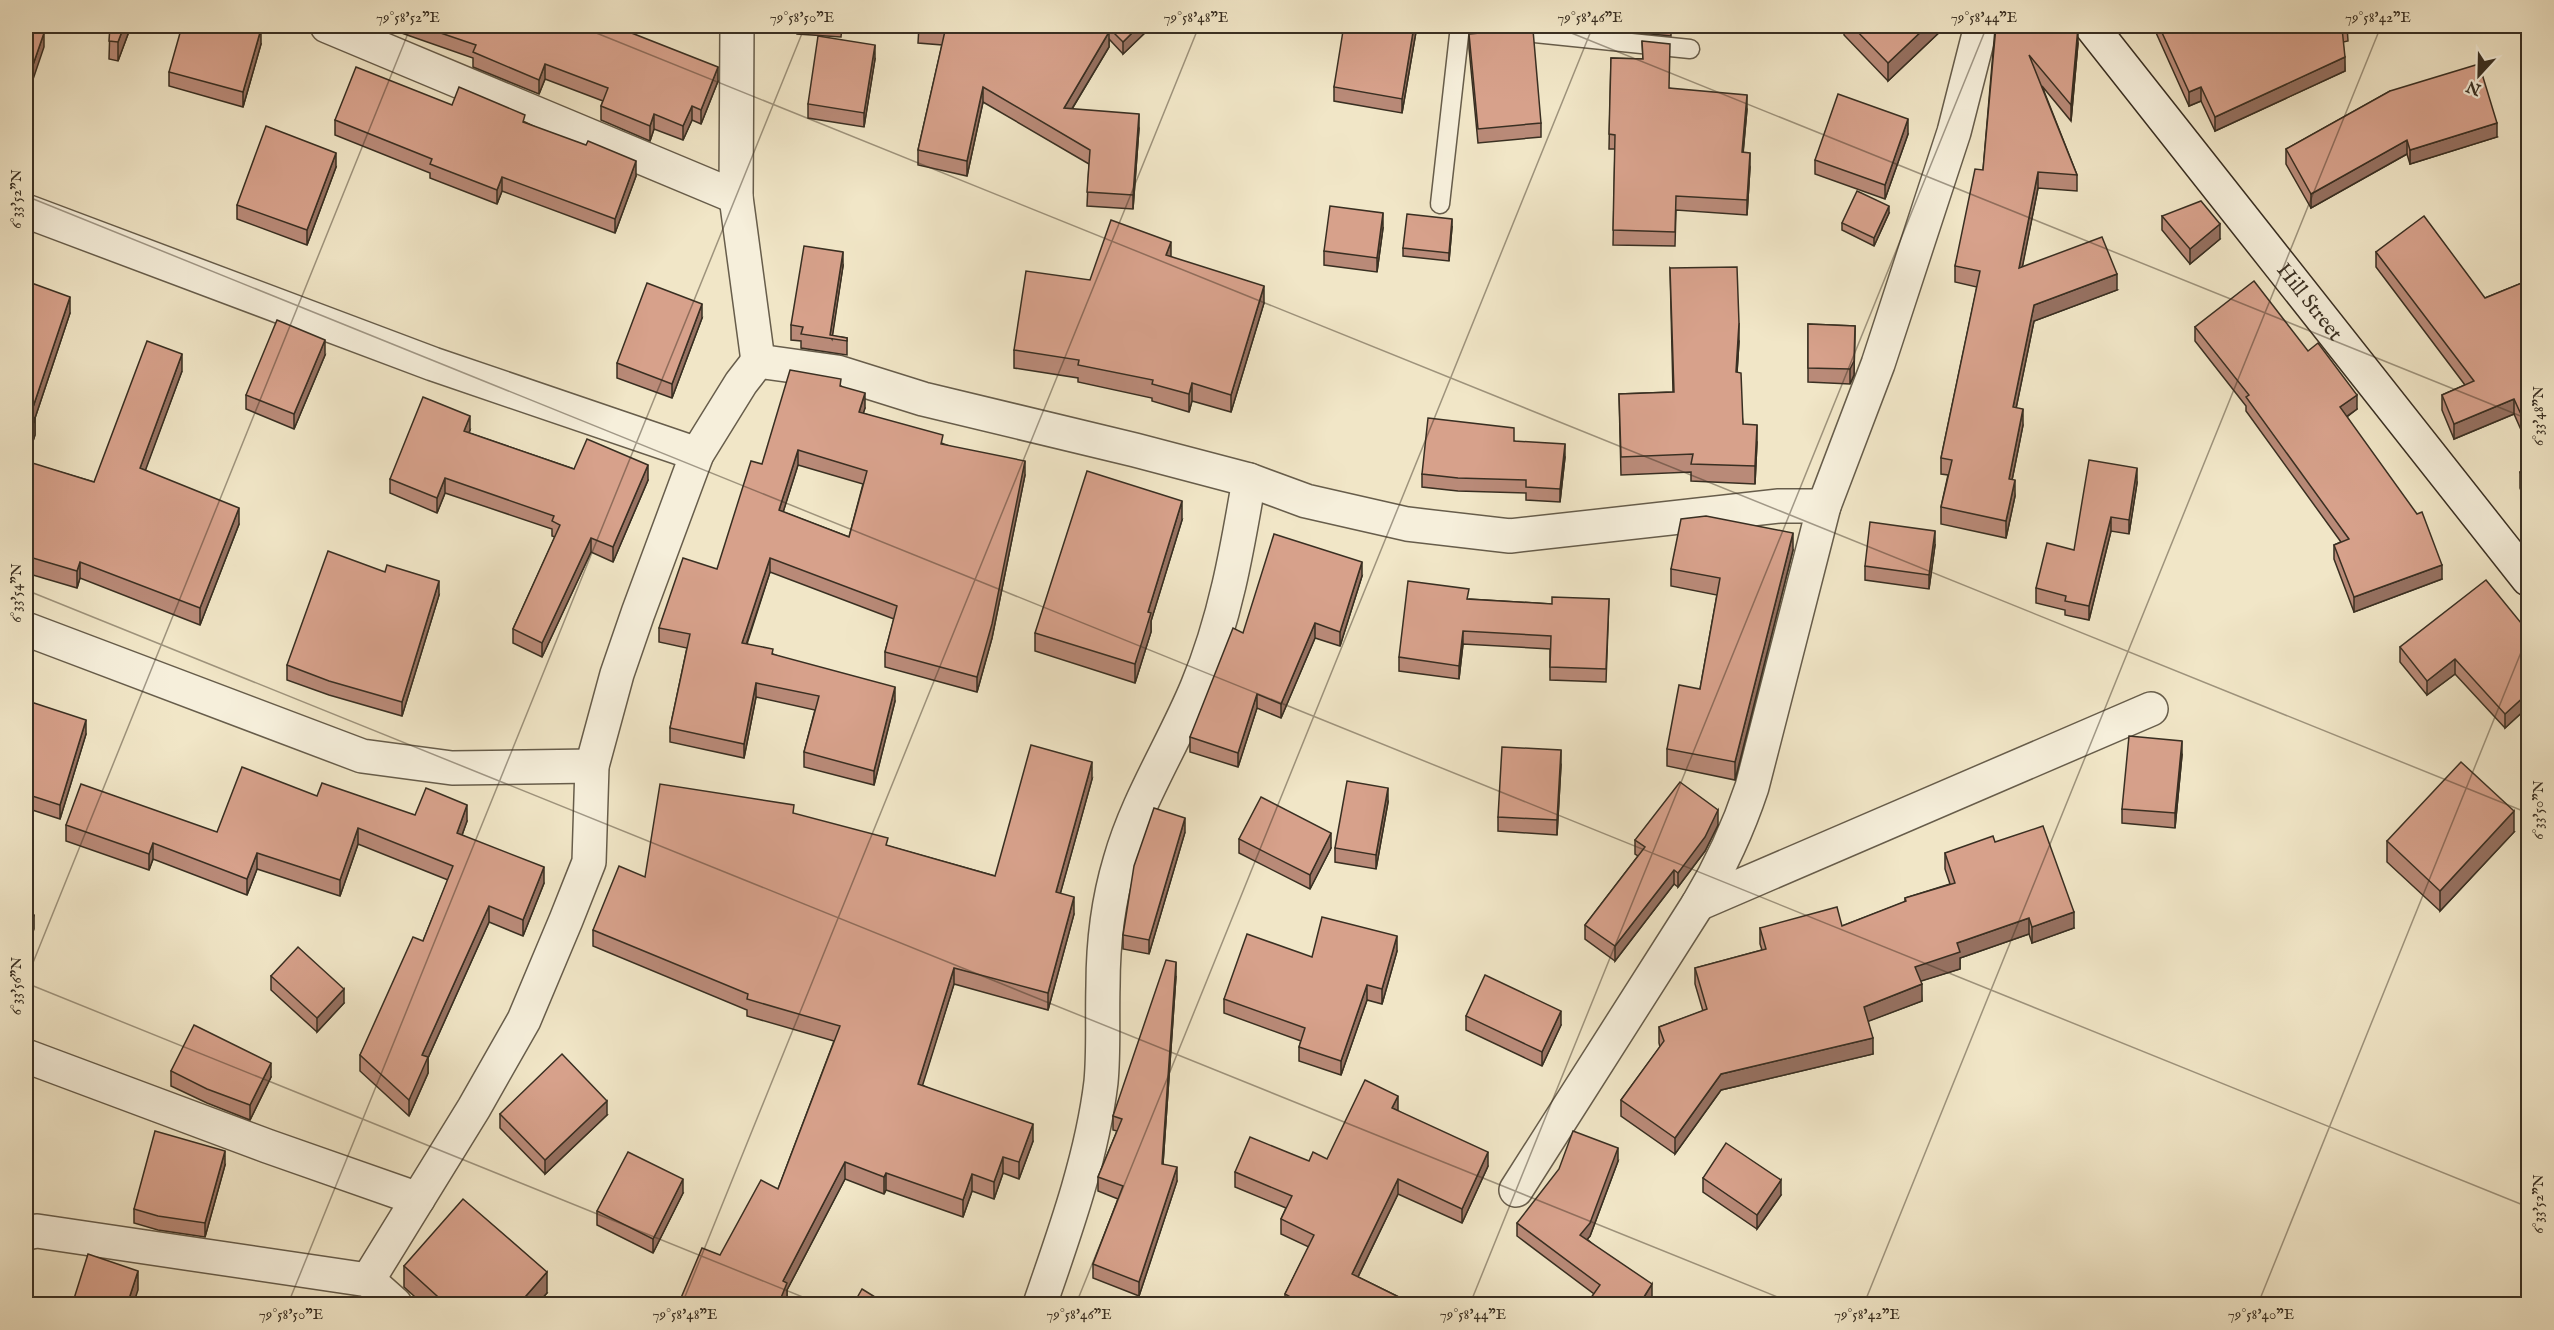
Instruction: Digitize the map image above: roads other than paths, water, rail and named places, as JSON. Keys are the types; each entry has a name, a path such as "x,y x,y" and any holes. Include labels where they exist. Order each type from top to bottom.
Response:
{"street":[{"path":"327,26 736,197"},
{"path":"368,1280 474,1108 524,1020 589,862 592,766 627,644 697,454 741,382 758,361 736,197 737,26"},
{"path":"1516,1190 1698,904 1719,868 1738,828 1752,787 1824,506 1878,364 1954,132 1981,26"},
{"name":"Hill Street","path":"2091,26 2529,579"},
{"path":"26,211 433,364 697,454"},
{"path":"758,361 837,372 923,399 1135,450 1249,480 1306,501 1407,524 1510,536 1779,506 1824,506"},
{"path":"1040,1305 1094,1125 1101,1079 1104,943 1120,860 1136,816 1198,685 1216,635 1236,555 1249,480"},
{"path":"26,629 362,756 452,768 592,766"},
{"path":"1698,904 2151,709"},
{"path":"26,1056 267,1146 418,1199"},
{"path":"26,1233 37,1232 368,1280 395,1305"}],"lane":[{"path":"1440,204 1460,26"},
{"path":"1465,26 1690,49"}]}
